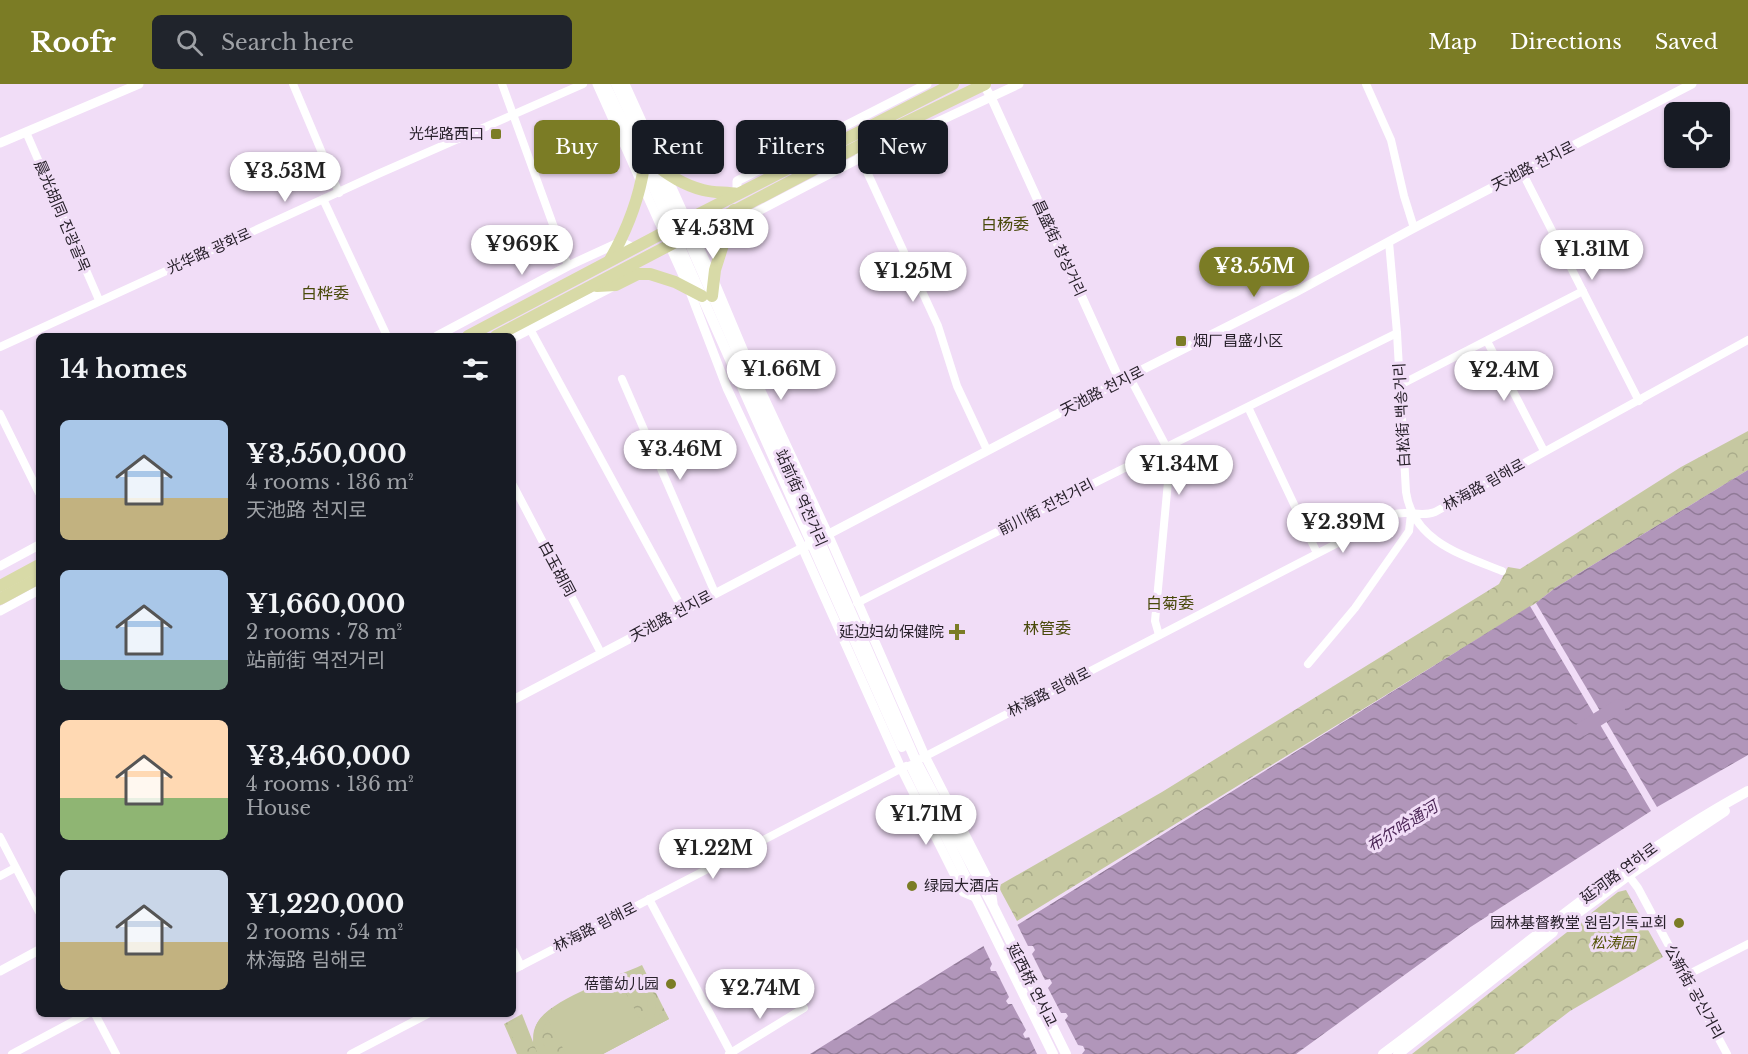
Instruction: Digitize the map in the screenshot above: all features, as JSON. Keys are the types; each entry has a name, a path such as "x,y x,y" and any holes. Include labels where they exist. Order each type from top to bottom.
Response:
{"main road":[{"name":"站前街 역전거리","path":"605,84 632,135"},
{"name":"站前街 역전거리","path":"616,84 632,125"},
{"path":"474,333 736,194 953,84"},
{"path":"918,120 984,84"},
{"path":"626,149 632,153"},
{"path":"502,333 734,210 858,153"},
{"path":"609,260 620,242 638,200 644,174"},
{"name":"站前街 역전거리","path":"652,174 913,762 987,921"},
{"path":"665,174 704,190 736,194"},
{"path":"593,286 616,285 638,274 650,274 707,296 734,210"},
{"path":"0,586 36,567"},
{"path":"0,599 36,580"},
{"name":"站前街 역전거리","path":"913,762 996,912"},
{"name":"延河路 연하로","path":"1383,1054 1698,819 1748,791"},
{"name":"延河路 연하로","path":"1398,1054 1626,872 1748,798"},
{"name":"延西桥 연서교","path":"996,912 1066,1054"},
{"name":"延西桥 연서교","path":"987,921 1053,1054"}],"street":[{"path":"0,143 139,84"},
{"path":"293,84 339,193"},
{"path":"502,84 568,266"},
{"name":"光华路 광화로","path":"0,347 458,138 583,84"},
{"name":"站前街 역전거리","path":"597,84 641,183 675,226 681,239 713,278 755,378 815,541"},
{"name":"站前街 역전거리","path":"625,84 641,120"},
{"path":"736,194 737,181 927,84"},
{"name":"昌盛街 창성거리","path":"984,84 1120,381"},
{"path":"936,120 1019,84"},
{"path":"1366,84 1391,140 1414,228"},
{"name":"天池路 천지로","path":"516,698 987,450 1284,299 1414,228 1692,84"},
{"name":"晨光胡同 진광골목","path":"26,132 99,300"},
{"path":"1522,172 1639,401"},
{"name":"站前街 역전거리","path":"665,174 675,226"},
{"path":"868,174 938,326 957,386 987,450"},
{"path":"323,200 386,333"},
{"name":"站前街 역전거리","path":"681,239 689,289 727,388 815,541 857,603 913,762"},
{"path":"443,333 568,266 620,242 634,248"},
{"name":"白松街 백송거리","path":"1389,242 1397,333 1406,492 1411,512"},
{"path":"516,336 616,285"},
{"path":"1400,385 1583,291"},
{"path":"530,329 683,610"},
{"name":"前川街 전천거리","path":"857,603 1094,482 1397,333"},
{"name":"林海路 림해로","path":"517,968 1392,515 1399,512 1411,512 1427,516 1435,512 1748,340"},
{"path":"1487,341 1544,451"},
{"path":"1129,376 1167,448 1170,465 1155,621 1159,635"},
{"path":"622,379 715,593"},
{"path":"1248,407 1317,553"},
{"path":"0,414 36,487"},
{"name":"白玉胡同","path":"516,491 601,653"},
{"path":"1411,512 1436,541 1454,552 1502,571"},
{"path":"1308,664 1355,608 1409,531 1411,512"},
{"path":"0,566 36,547"},
{"path":"0,611 36,592"},
{"path":"0,837 36,906"},
{"path":"0,876 15,868"},
{"name":"公新街 공신거리","path":"1626,872 1638,888 1727,1054"},
{"path":"649,899 730,1053 804,1008"},
{"path":"1685,976 1748,944"},
{"path":"0,971 36,952"},
{"path":"12,1054 81,1017"},
{"path":"97,1017 116,1054"},
{"path":"351,1054 422,1017"}],"green space":[{"path":"1748,431 1748,470 1555,588 1536,603 1017,921 998,886 1162,792 1499,584 1508,567 1520,569 1681,467"},
{"name":"松涛园","path":"1626,890 1663,957 1570,1011 1514,1054 1412,1054 1618,892"},
{"path":"642,965 669,1019 603,1054 517,1054 504,1024 522,1014 533,1042 535,1028 546,1012 571,996"},
{"path":"625,973 640,978 651,988 656,1002 654,1018 665,1012 669,1019 603,1054 566,1054 548,1020 542,1037 544,1046 550,1054 538,1054 534,1032 537,1023 544,1015 602,981","holes":["628,981 635,984 647,998 648,1010 642,1023 620,982"]},
{"path":"521,1018 533,1046 519,1053 507,1025"}],"water":[{"path":"1748,470 1748,755 1657,807 1536,603 1555,588"},
{"path":"1530,606 1651,811 1469,928 1296,1054 810,1054"}],"pier":[{"path":"1016,922 1028,946 1033,946 1035,950 1032,954 1045,980 1050,979 1052,983 1048,988 1061,1013 1066,1013 1068,1016 1065,1020 1078,1045 1083,1046 1085,1050 1082,1054 1037,1054 1029,1037 1025,1038 1023,1034 1026,1030 1012,1004 1006,1001 1009,997 996,971 991,971 992,964 982,943"}],"waterway":[{"name":"布尔哈通河","path":"1582,729 1619,706"}],"place":[{"name":"光华路西口","path":"496,134"},
{"name":"烟厂昌盛小区","path":"1181,341"},
{"name":"延边妇幼保健院","path":"957,632"},
{"name":"绿园大酒店","path":"912,886"},
{"name":"园林基督教堂 원림기독교회","path":"1679,923"},
{"name":"蓓蕾幼儿园","path":"671,984"}],"district":[{"name":"白杨委","path":"1005,224"},
{"name":"白桦委","path":"325,293"},
{"name":"白菊委","path":"1170,603"},
{"name":"林管委","path":"1047,628"}]}
